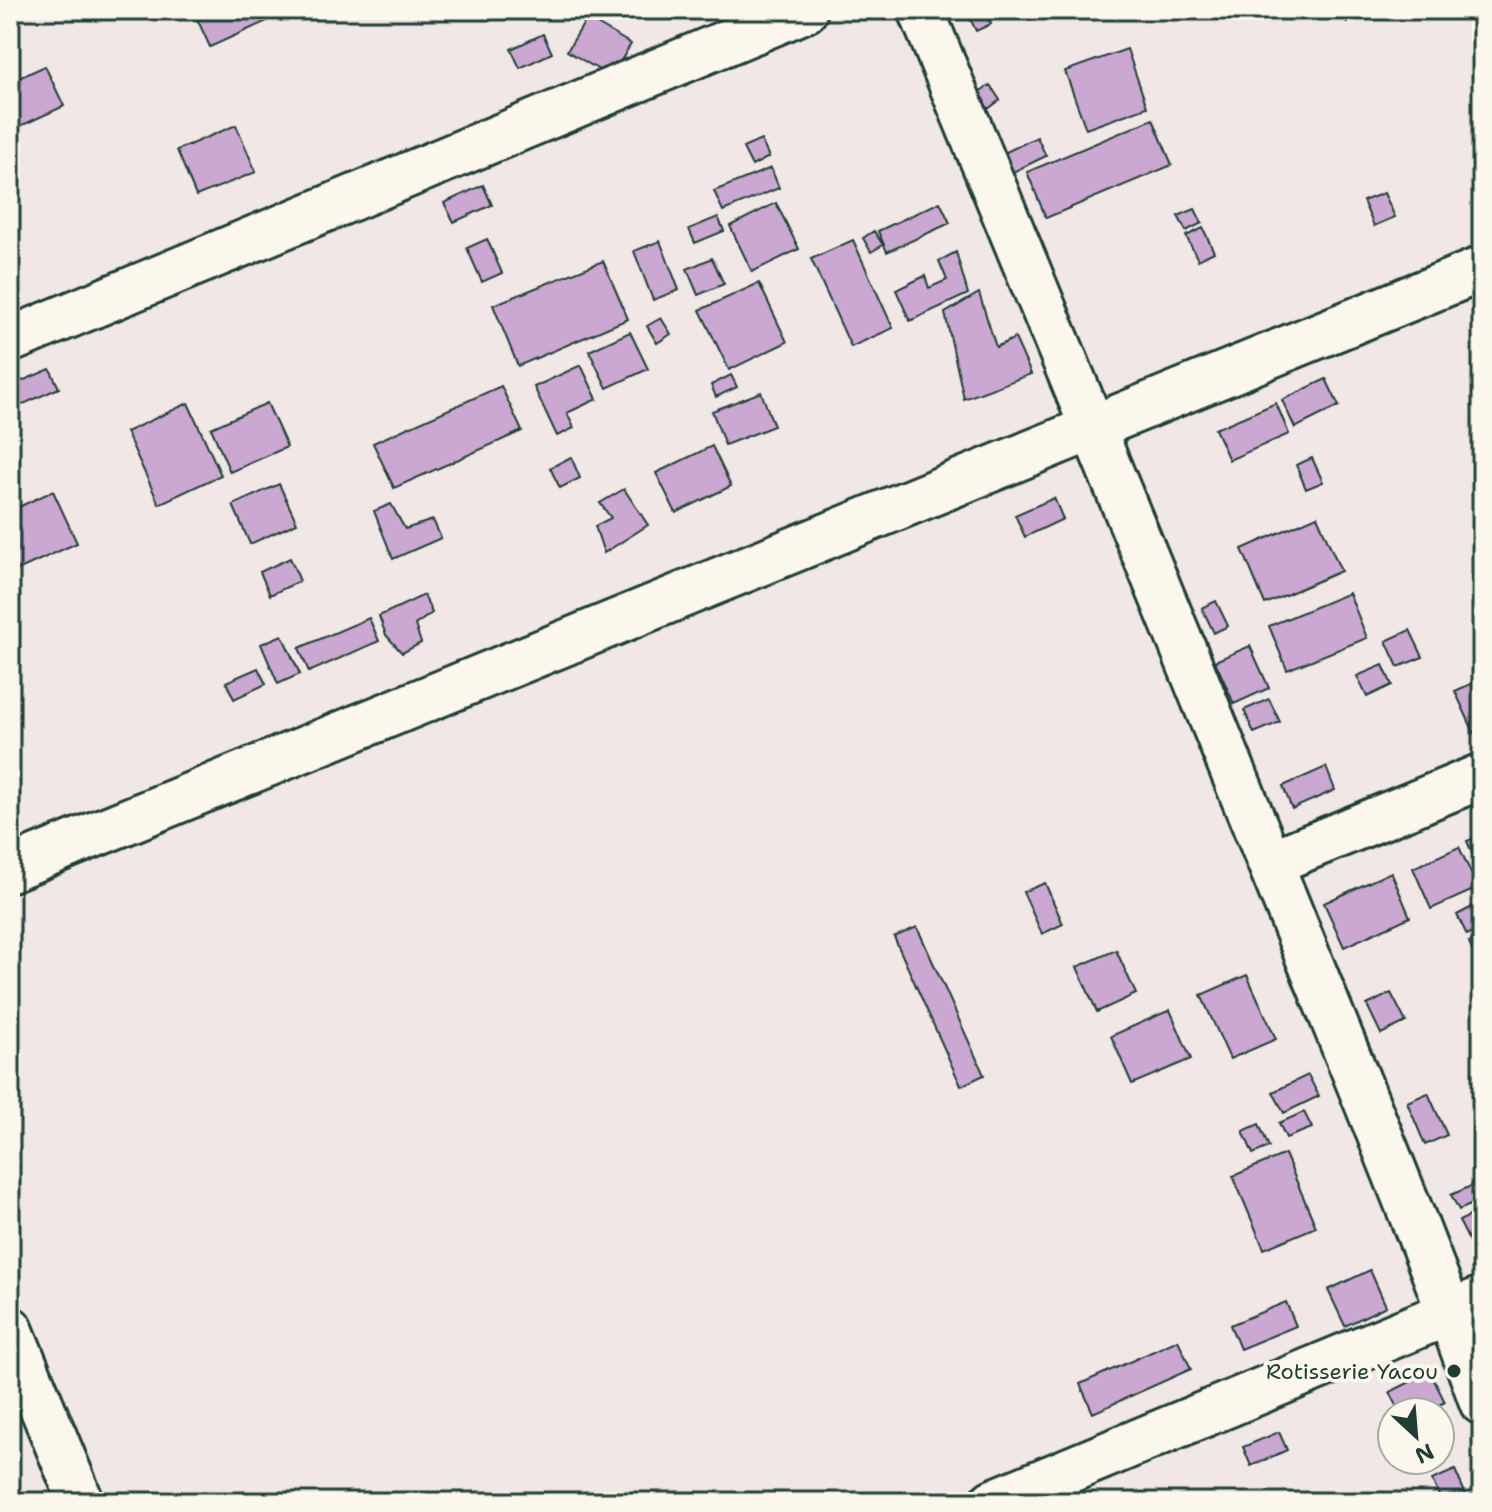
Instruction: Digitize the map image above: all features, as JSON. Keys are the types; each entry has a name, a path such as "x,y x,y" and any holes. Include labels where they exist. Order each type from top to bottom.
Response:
{"street":[{"path":"10,340 805,10"},
{"path":"921,10 1270,863 1466,1306 1482,1402"},
{"path":"10,869 1482,269"},
{"path":"1270,863 1482,776"},
{"path":"993,1502 1466,1306"},
{"path":"10,1329 24,1401 81,1502"}],"building":[{"path":"193,10 291,10 210,47"},
{"path":"966,10 984,10 991,24 976,31"},
{"path":"1342,10 1375,10 1347,22"},
{"path":"587,18 631,44 611,77 567,51"},
{"path":"543,34 552,53 520,68 511,49"},
{"path":"1127,49 1147,107 1086,129 1065,71"},
{"path":"45,66 64,106 12,130 10,82"},
{"path":"990,85 1000,100 988,109 977,93"},
{"path":"1153,119 1172,165 1046,218 1027,172"},
{"path":"236,125 256,172 196,196 177,150"},
{"path":"1037,137 1046,156 1013,172 1004,153"},
{"path":"761,140 769,157 752,166 743,148"},
{"path":"771,168 779,188 723,211 714,191"},
{"path":"483,185 492,205 454,222 444,203"},
{"path":"1384,193 1395,217 1374,226 1363,201"},
{"path":"940,202 950,223 887,252 878,231"},
{"path":"776,203 799,249 752,272 730,226"},
{"path":"1195,209 1202,223 1186,231 1178,216"},
{"path":"718,217 724,231 695,243 689,229"},
{"path":"1203,228 1214,252 1198,260 1186,236"},
{"path":"874,231 883,245 871,252 863,238"},
{"path":"487,239 502,273 482,282 467,248"},
{"path":"853,240 893,328 851,347 811,259"},
{"path":"660,241 679,290 653,300 634,251"},
{"path":"956,252 968,294 910,321 896,290 925,276 929,288 947,280 939,261"},
{"path":"712,258 724,284 698,295 687,269"},
{"path":"603,261 628,319 518,366 493,305"},
{"path":"759,283 787,342 729,370 700,310"},
{"path":"979,293 996,347 1015,338 1031,374 964,399 945,313"},
{"path":"661,318 671,334 657,343 647,326"},
{"path":"630,332 648,369 607,388 589,351"},
{"path":"581,365 597,399 567,413 574,428 557,436 534,387"},
{"path":"50,369 59,388 17,407 10,386"},
{"path":"731,375 737,387 716,397 711,385"},
{"path":"1326,379 1339,406 1295,428 1282,400"},
{"path":"501,386 522,431 394,488 373,443"},
{"path":"761,392 774,426 725,445 712,411"},
{"path":"188,403 221,475 159,504 126,432"},
{"path":"267,403 287,447 230,472 211,428"},
{"path":"1276,403 1289,434 1229,460 1215,429"},
{"path":"712,446 731,486 676,513 656,473"},
{"path":"571,457 580,478 560,488 550,468"},
{"path":"1312,458 1323,482 1306,489 1296,465"},
{"path":"279,484 297,523 250,544 233,505"},
{"path":"624,489 648,525 604,553 595,526 611,518 600,503"},
{"path":"53,491 77,543 11,573 10,511"},
{"path":"1054,498 1063,519 1025,537 1015,515"},
{"path":"391,504 405,529 433,520 441,538 393,559 374,511"},
{"path":"1317,516 1341,571 1265,604 1242,549"},
{"path":"290,558 300,581 270,595 260,572"},
{"path":"1349,593 1367,638 1287,670 1269,626"},
{"path":"424,595 432,613 415,625 421,643 402,653 386,635 379,616"},
{"path":"1216,601 1228,626 1214,633 1202,608"},
{"path":"369,618 379,641 309,672 299,648"},
{"path":"1410,630 1423,657 1398,667 1386,641"},
{"path":"282,635 300,674 278,684 261,644"},
{"path":"1250,646 1269,688 1234,704 1215,661"},
{"path":"1383,665 1392,685 1367,697 1357,676"},
{"path":"258,668 266,684 234,699 226,682"},
{"path":"1482,679 1482,735 1476,737 1455,691"},
{"path":"1269,699 1280,722 1254,733 1244,710"},
{"path":"1326,767 1335,790 1292,809 1283,786"},
{"path":"1482,835 1482,876 1467,841"},
{"path":"1459,847 1478,888 1431,909 1413,868"},
{"path":"1391,872 1410,917 1344,947 1324,903"},
{"path":"1045,883 1063,924 1042,934 1023,892"},
{"path":"1476,905 1482,927 1467,935 1457,915"},
{"path":"917,927 984,1075 961,1086 894,937"},
{"path":"1482,938 1482,977 1469,942"},
{"path":"1116,950 1136,994 1097,1012 1077,967"},
{"path":"1247,975 1276,1039 1230,1059 1201,995"},
{"path":"1391,993 1406,1022 1381,1034 1367,1005"},
{"path":"1170,1010 1191,1059 1132,1084 1111,1036"},
{"path":"1308,1075 1319,1096 1284,1113 1273,1092"},
{"path":"1428,1093 1447,1135 1425,1145 1407,1102"},
{"path":"1304,1112 1312,1128 1286,1138 1279,1123"},
{"path":"1259,1124 1269,1147 1253,1154 1243,1131"},
{"path":"1482,1137 1482,1157 1475,1140"},
{"path":"1285,1154 1316,1227 1264,1249 1233,1176"},
{"path":"1482,1181 1482,1200 1459,1210 1451,1195"},
{"path":"1482,1210 1482,1252 1476,1255 1459,1221"},
{"path":"1370,1270 1386,1306 1345,1326 1328,1290"},
{"path":"1286,1302 1296,1326 1240,1349 1230,1325"},
{"path":"1178,1340 1191,1369 1093,1413 1080,1384"},
{"path":"1430,1372 1442,1396 1392,1396 1390,1392"},
{"path":"1279,1432 1287,1450 1251,1466 1243,1447"},
{"path":"1456,1472 1469,1502 1442,1502 1432,1480 1441,1476 1456,1476"}],"place":[{"name":"Rotisserie Yacou","path":"1454,1371"}]}
